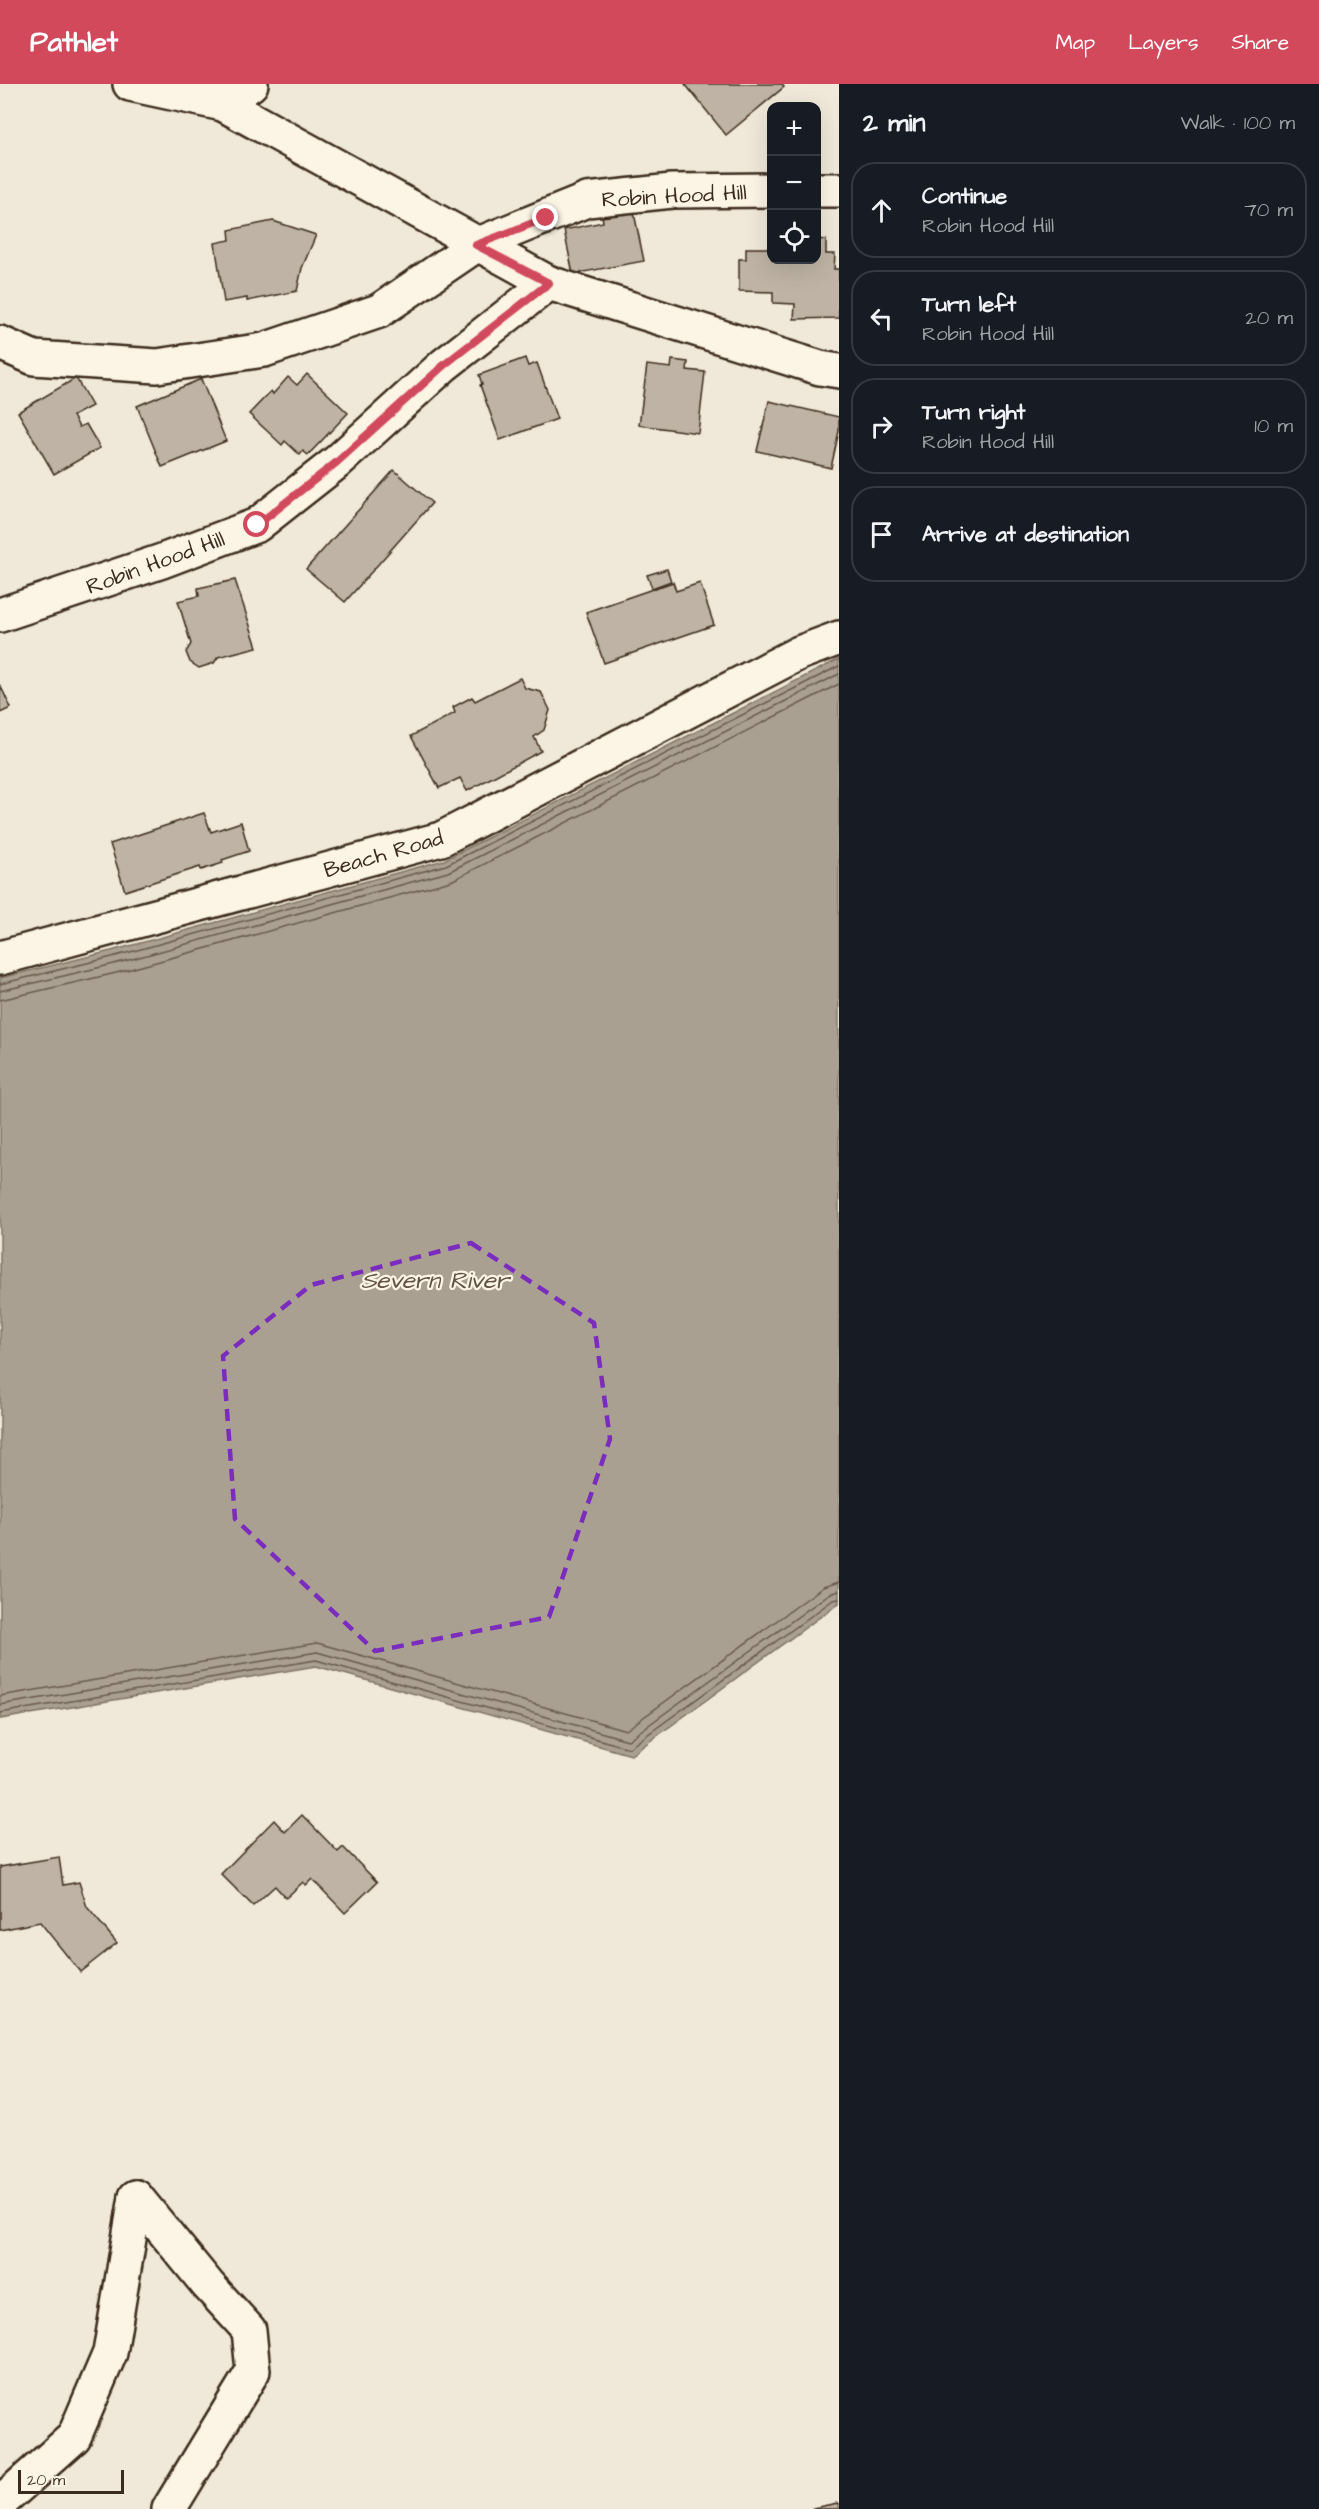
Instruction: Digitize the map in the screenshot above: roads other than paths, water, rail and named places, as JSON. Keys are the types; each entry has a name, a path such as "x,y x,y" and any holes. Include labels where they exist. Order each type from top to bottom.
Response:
{"street":[{"path":"130,84 220,94 476,245 549,283 820,368 839,371"},
{"path":"220,94 251,84"},
{"name":"Robin Hood Hill","path":"0,343 34,358 157,366 264,350 379,311 476,245 587,200 672,191 767,190"},
{"path":"821,190 839,190"},
{"name":"Robin Hood Hill","path":"0,615 162,561 257,525 337,462 444,365 549,283"},
{"name":"Beach Road","path":"0,958 441,839 799,653 839,638"},
{"path":"0,2503 74,2437 110,2353 136,2198 208,2285 249,2330 253,2371 169,2509"}],"water":[{"name":"Severn River","path":"839,659 839,1603 631,1755 316,1666 0,1719 0,978 111,951 444,860"}]}
